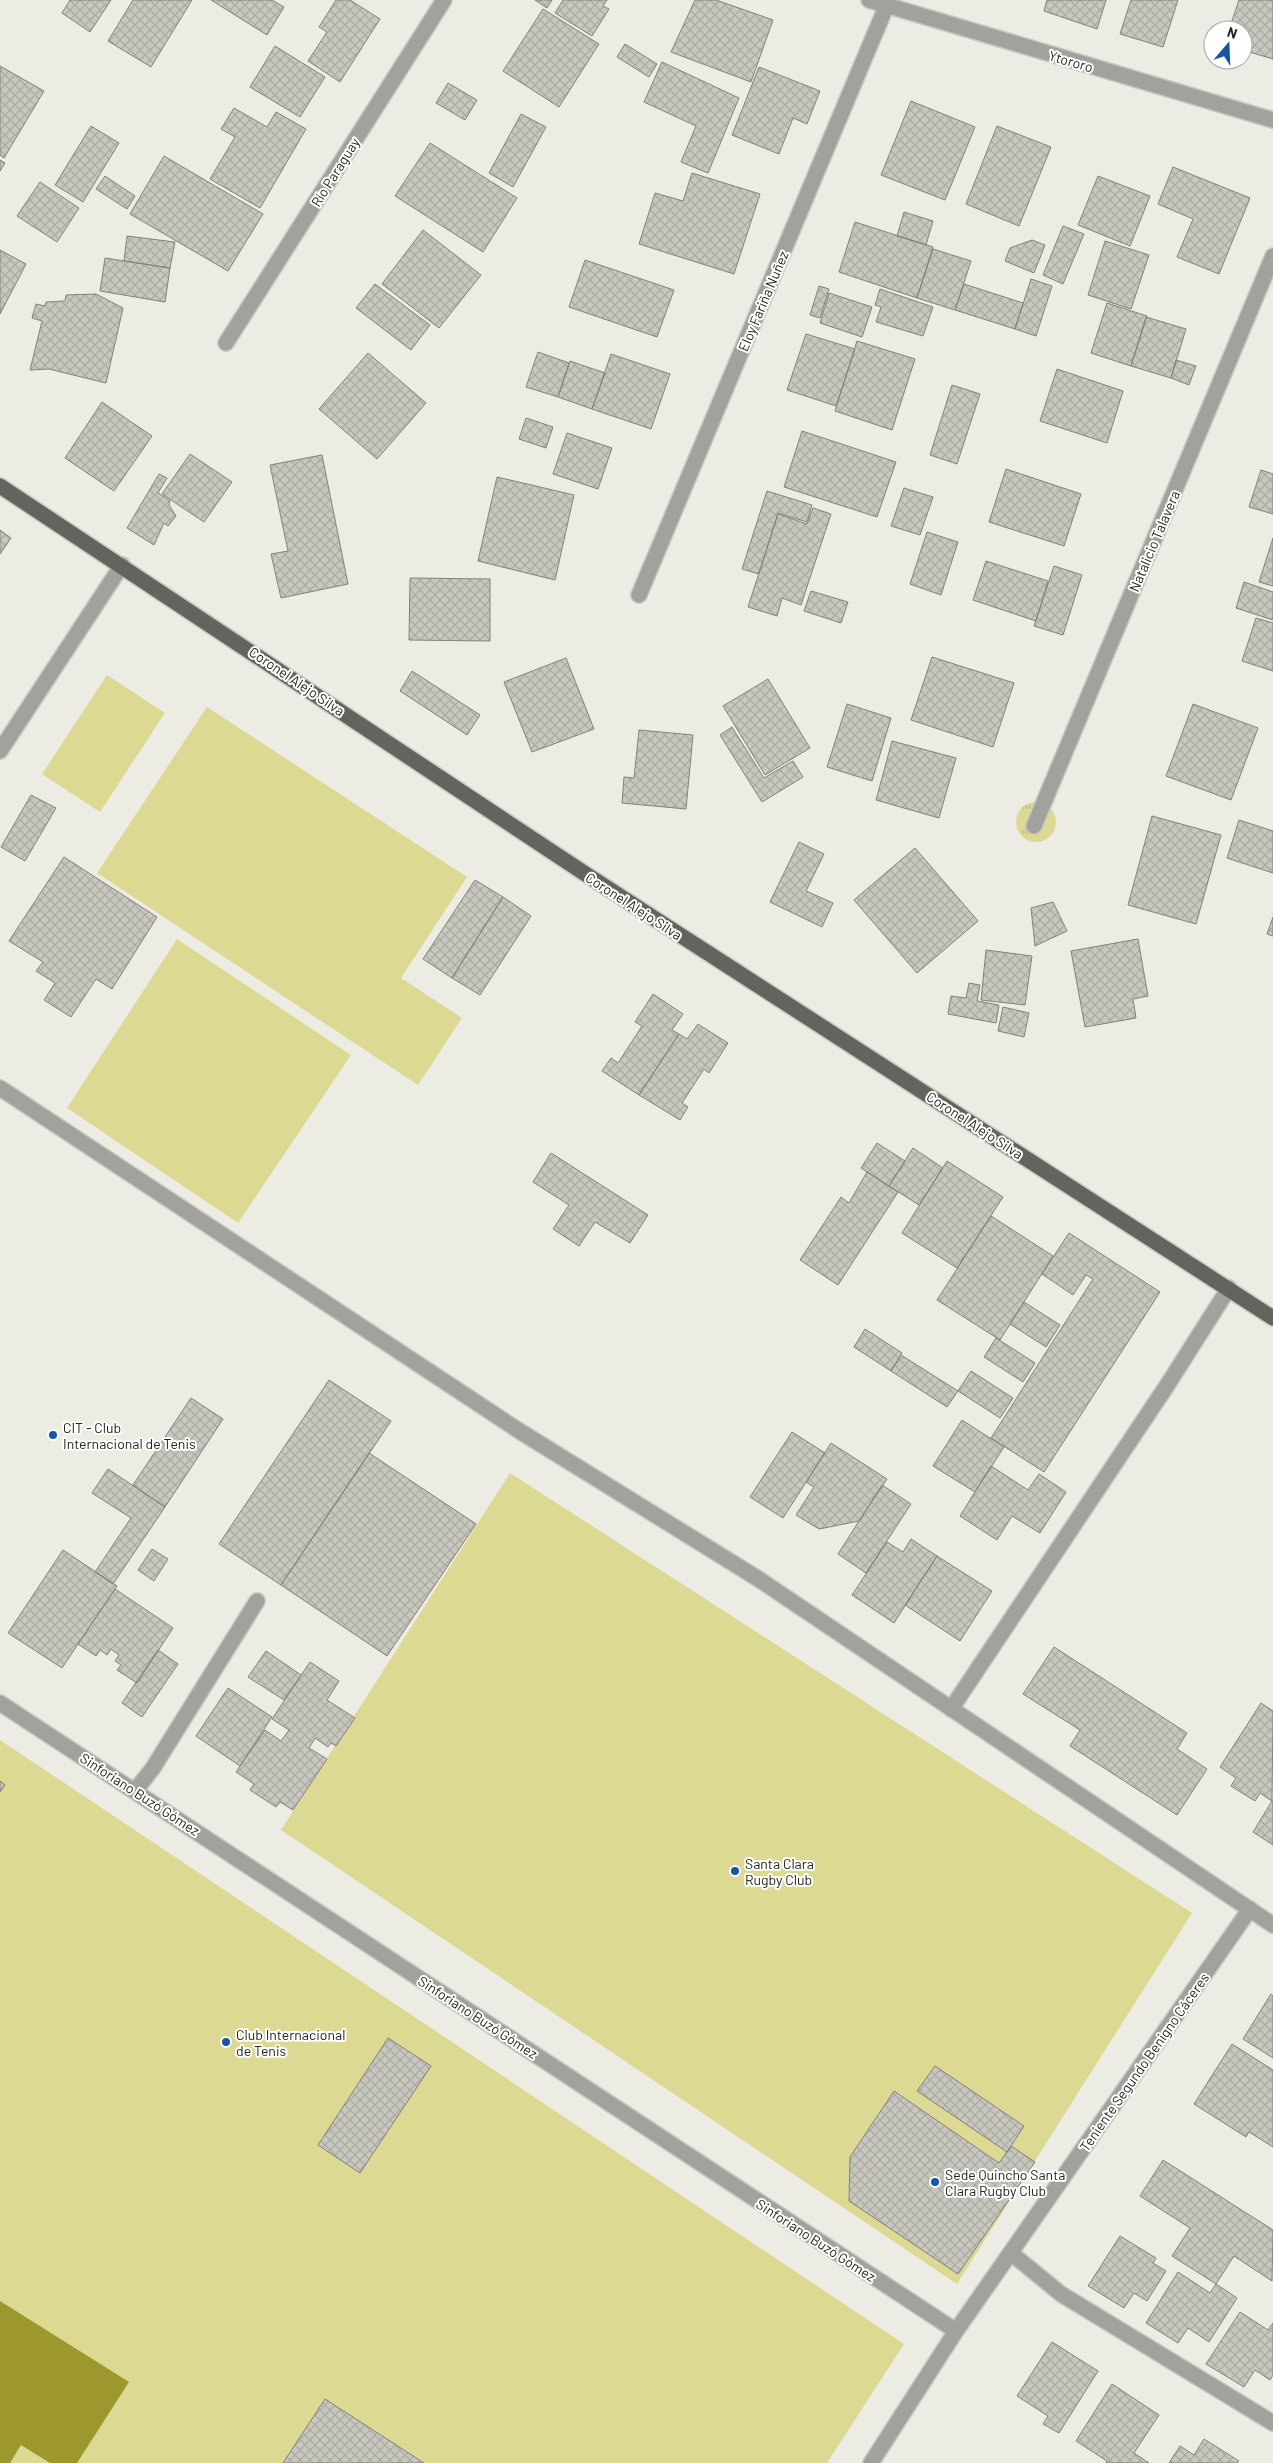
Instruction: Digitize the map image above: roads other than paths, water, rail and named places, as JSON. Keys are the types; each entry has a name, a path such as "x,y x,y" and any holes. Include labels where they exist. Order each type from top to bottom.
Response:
{"main road":[{"name":"Coronel Alejo Silva","path":"0,486 122,565 584,873 1273,1318"}],"street":[{"name":"Río Paraguay","path":"226,343 444,0"},
{"name":"Ytororo","path":"869,0 1273,120"},
{"name":"Eloy Fariña Nuñez","path":"639,595 886,6"},
{"name":"Natalicio Talavera","path":"1034,826 1273,256"},
{"path":"0,751 122,565"},
{"path":"0,1088 512,1427 757,1578 1273,1925"},
{"path":"951,1708 1168,1384 1228,1288"},
{"path":"135,1791 153,1768 258,1601"},
{"name":"Sinforiano Buzó Gómez","path":"0,1704 956,2331"},
{"name":"Teniente Segundo Benigno Cáceres","path":"871,2463 956,2331 1250,1909"},
{"path":"1011,2252 1061,2294 1273,2423"}],"place":[{"name":"CIT - Club Internacional de Tenis","path":"53,1435"},
{"name":"Santa Clara Rugby Club","path":"735,1871"},
{"name":"Club Internacional de Tenis","path":"226,2042"},
{"name":"Sede Quincho Santa Clara Rugby Club","path":"935,2182"}]}
